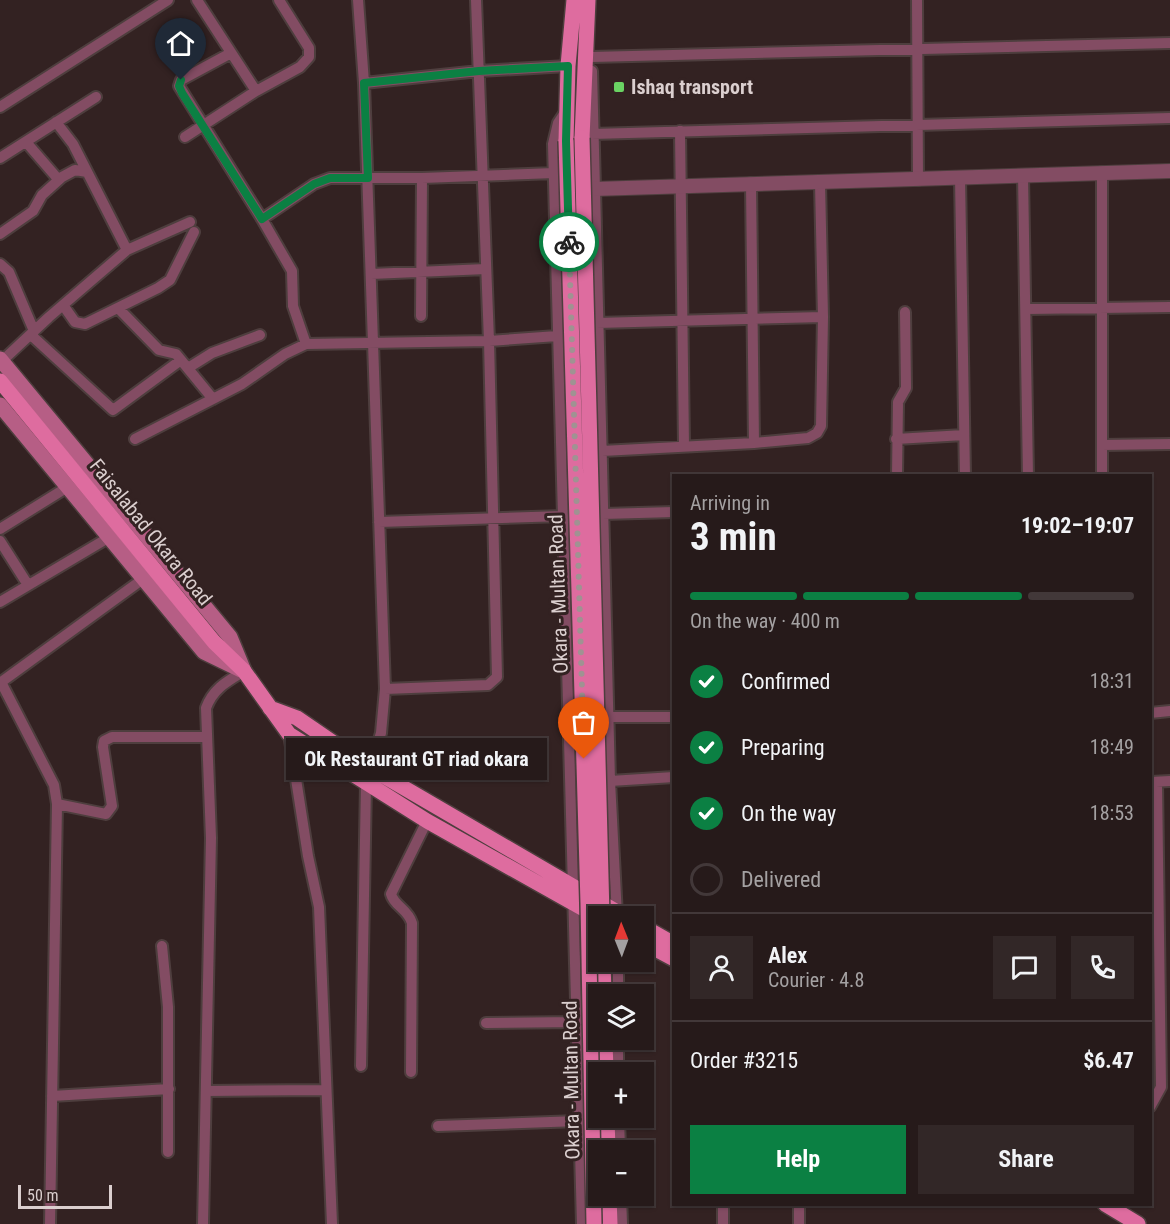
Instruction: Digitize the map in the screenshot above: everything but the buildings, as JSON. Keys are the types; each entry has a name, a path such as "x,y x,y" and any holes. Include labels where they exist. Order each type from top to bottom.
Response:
{"main road":[{"name":"Okara - Multan Road","path":"574,0 566,111 580,138 612,906"},
{"name":"Okara - Multan Road","path":"588,0 580,138 588,903 594,1224"},
{"path":"1,360 230,637 243,671"},
{"name":"Faisalabad Okara Road","path":"0,381 214,642 243,671 289,734 571,887 598,906"},
{"path":"0,405 66,488 204,652 243,671"},
{"name":"Faisalabad Okara Road","path":"270,708 297,718 427,821 571,903 588,908"},
{"path":"654,933 672,943"},
{"path":"654,948 672,958"},
{"path":"609,1206 610,1224"},
{"path":"1108,1206 1138,1224"}],"street":[{"path":"0,107 168,0"},
{"path":"197,0 256,91"},
{"path":"185,137 256,91 300,67 309,57 309,48 279,0"},
{"path":"358,0 368,178 385,688 381,733 368,776 361,1066"},
{"path":"385,688 488,685 497,677 489,341 476,0"},
{"path":"917,0 920,125 918,180"},
{"path":"585,31 591,57 580,138 593,189 602,451 612,906"},
{"path":"591,57 1170,43"},
{"path":"231,53 181,80 179,86 292,271 293,306 306,344"},
{"path":"364,83 479,71 568,66"},
{"path":"0,158 96,97"},
{"path":"566,111 558,123 554,137 554,173 571,903 577,1022 582,1224"},
{"path":"580,138 680,131 1170,118"},
{"path":"56,122 73,144 127,250"},
{"path":"680,131 684,446"},
{"path":"26,142 58,179"},
{"path":"0,234 33,211 42,195 58,179 75,171 87,172"},
{"path":"593,189 1170,171"},
{"path":"1102,172 1102,474"},
{"path":"262,219 314,184 330,178 422,178 554,173"},
{"path":"1023,175 1028,474"},
{"path":"960,177 965,474"},
{"path":"421,316 422,178"},
{"path":"751,183 754,443"},
{"path":"602,451 754,443 808,438 817,433 820,426 823,317 820,183"},
{"path":"1,360 33,333 63,305 127,250 192,227 170,280 119,309 85,324 79,324 63,305"},
{"path":"0,264 9,272 33,333 113,410 185,364 260,335"},
{"path":"371,274 486,268"},
{"path":"1027,309 1170,307"},
{"path":"119,309 159,350 176,354 213,399"},
{"path":"897,474 898,402 906,388 905,312"},
{"path":"597,323 823,317"},
{"path":"135,439 242,384 285,354 306,344 373,345 557,336"},
{"path":"896,439 964,435"},
{"path":"1102,445 1170,444"},
{"path":"0,529 66,488"},
{"path":"603,514 672,512"},
{"path":"379,522 563,516"},
{"path":"0,602 108,538"},
{"path":"0,541 28,585"},
{"path":"50,1224 57,804 54,785 0,682 143,579"},
{"path":"203,1224 211,838 206,708 211,695 221,684 243,671"},
{"path":"1152,713 1170,711"},
{"path":"608,717 672,717"},
{"path":"289,734 308,856 319,907 332,1224"},
{"path":"57,804 106,814 110,811 112,806 104,741 112,737 207,737"},
{"path":"610,781 672,777"},
{"path":"1152,1104 1161,1088 1155,938 1154,782 1170,781"},
{"path":"411,1072 412,923 407,910 392,900 391,894 427,821"},
{"path":"162,946 168,1007 168,1152"},
{"path":"486,1023 577,1022"},
{"path":"1152,1082 1161,1088"},
{"path":"52,1096 169,1089"},
{"path":"206,1091 325,1090"},
{"path":"438,1126 579,1121"},
{"path":"621,1206 622,1224"},
{"path":"723,1206 723,1224"},
{"path":"799,1206 799,1224"}],"way so far":[{"path":"569,242 584,759"}],"place":[{"name":"Ishaq transport","path":"619,87"},
{"name":"Ok Restaurant GT riad okara","path":"584,759"}],"route":[{"path":"181,80 179,86 182,93 262,219 314,184 330,178 368,178 364,83 479,71 568,66 566,141 569,242"}]}
